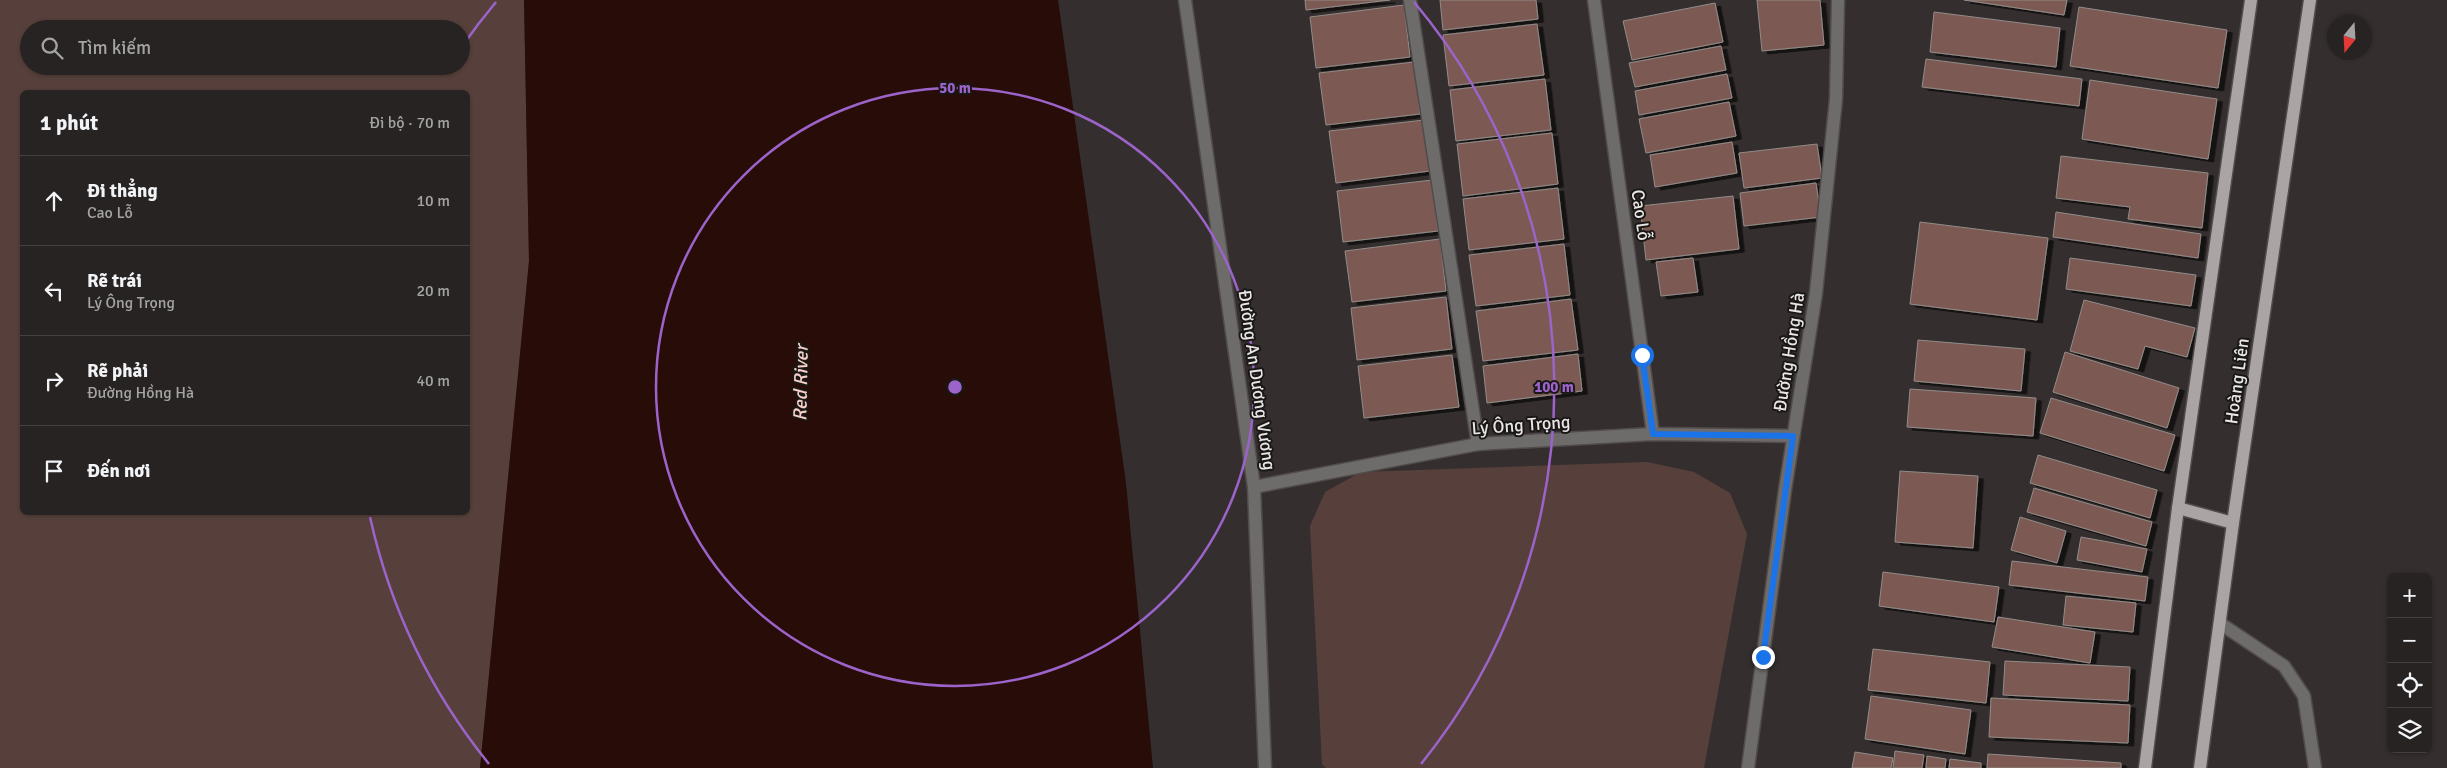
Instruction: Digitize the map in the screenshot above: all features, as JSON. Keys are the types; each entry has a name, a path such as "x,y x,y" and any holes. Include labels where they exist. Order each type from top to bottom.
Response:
{"main road":[{"path":"2145,768 2178,508 2251,0"},
{"name":"Hoàng Liên","path":"2200,768 2310,0"},
{"path":"2178,508 2234,523"}],"street":[{"name":"Đường An Dương Vương","path":"1185,0 1254,486 1264,768"},
{"path":"1410,0 1478,444"},
{"name":"Cao Lỗ","path":"1594,0 1653,434"},
{"name":"Đường Hồng Hà","path":"1748,768 1793,436 1816,293 1836,99 1838,0"},
{"name":"Lý Ông Trọng","path":"1254,486 1478,444 1653,434 1793,436"},
{"path":"2221,624 2284,666 2304,696 2315,768"}],"shaded area":[{"path":"0,0 524,0 529,261 480,768 0,768"},
{"path":"1647,462 1694,472 1730,493 1747,534 1704,768 1326,768 1322,764 1310,526 1325,492 1361,472"}],"water":[{"name":"Red River","path":"524,0 1058,0 1126,483 1153,768 480,768 529,261"}],"building":[{"path":"1305,0 1390,0 1306,10"},
{"path":"1440,0 1536,0 1538,19 1443,30"},
{"path":"1757,0 1820,0 1824,45 1762,51"},
{"path":"1964,0 2067,0 2064,15"},
{"path":"1715,3 1723,42 1632,60 1623,21"},
{"path":"1404,5 1410,57 1316,68 1310,17"},
{"path":"2079,7 2227,30 2218,88 2070,66"},
{"path":"1934,12 2060,28 2056,67 1930,52"},
{"path":"1537,24 1544,75 1449,86 1443,35"},
{"path":"1721,46 1726,70 1635,87 1629,63"},
{"path":"1926,59 2082,79 2079,106 1922,87"},
{"path":"1414,62 1420,114 1326,125 1319,73"},
{"path":"1727,74 1732,98 1639,115 1635,91"},
{"path":"1545,79 1551,130 1456,141 1450,90"},
{"path":"2090,80 2217,99 2208,159 2082,139"},
{"path":"1729,102 1736,136 1646,153 1639,119"},
{"path":"1424,120 1430,171 1336,183 1329,131"},
{"path":"1552,133 1558,184 1463,196 1457,144"},
{"path":"1732,142 1737,173 1655,187 1650,155"},
{"path":"1817,144 1822,178 1744,188 1739,153"},
{"path":"2061,156 2208,173 2202,228 2128,219 2130,207 2056,198"},
{"path":"1432,180 1438,231 1343,242 1337,191"},
{"path":"1816,183 1821,217 1744,226 1740,193"},
{"path":"1558,188 1564,239 1469,250 1463,199"},
{"path":"1733,196 1739,249 1646,260 1640,206"},
{"path":"2056,212 2201,234 2198,258 2053,237"},
{"path":"1920,222 2048,238 2037,320 1910,304"},
{"path":"1440,239 1446,291 1352,302 1345,251"},
{"path":"1564,244 1570,295 1476,306 1469,255"},
{"path":"1693,258 1698,292 1661,296 1656,262"},
{"path":"2070,258 2196,275 2191,306 2066,289"},
{"path":"1446,297 1452,349 1357,360 1351,308"},
{"path":"1571,299 1578,350 1483,361 1476,311"},
{"path":"2084,300 2195,328 2187,357 2145,346 2138,369 2070,351"},
{"path":"1918,340 2025,349 2021,391 1914,381"},
{"path":"2065,352 2179,388 2167,428 2053,392"},
{"path":"1578,354 1582,391 1487,403 1483,366"},
{"path":"1452,355 1459,407 1364,418 1358,366"},
{"path":"1910,389 2036,398 2033,436 1907,427"},
{"path":"2051,398 2175,435 2164,471 2040,433"},
{"path":"2038,455 2157,490 2150,518 2030,483"},
{"path":"1900,471 1978,476 1973,548 1895,542"},
{"path":"2034,488 2152,522 2146,546 2027,512"},
{"path":"2020,517 2066,531 2057,563 2011,550"},
{"path":"2081,537 2147,549 2142,572 2077,560"},
{"path":"2012,561 2148,577 2145,601 2009,585"},
{"path":"1883,572 1999,587 1994,622 1879,606"},
{"path":"2066,596 2136,603 2133,632 2063,625"},
{"path":"1998,617 2095,632 2090,663 1992,647"},
{"path":"1873,649 1990,662 1986,703 1868,690"},
{"path":"2005,661 2130,667 2128,701 2003,695"},
{"path":"1871,696 1971,710 1965,754 1865,739"},
{"path":"1991,698 2130,705 2128,743 1989,737"},
{"path":"1895,751 1924,755 1922,768 1893,768"},
{"path":"1855,752 1893,758 1891,768 1852,768"},
{"path":"1988,754 2121,763 2121,768 1987,768"},
{"path":"1927,756 1946,759 1945,768 1926,768"},
{"path":"1950,759 1981,763 1981,768 1949,768"}],"route":[{"path":"1642,355 1653,434 1793,436 1763,657"}]}
